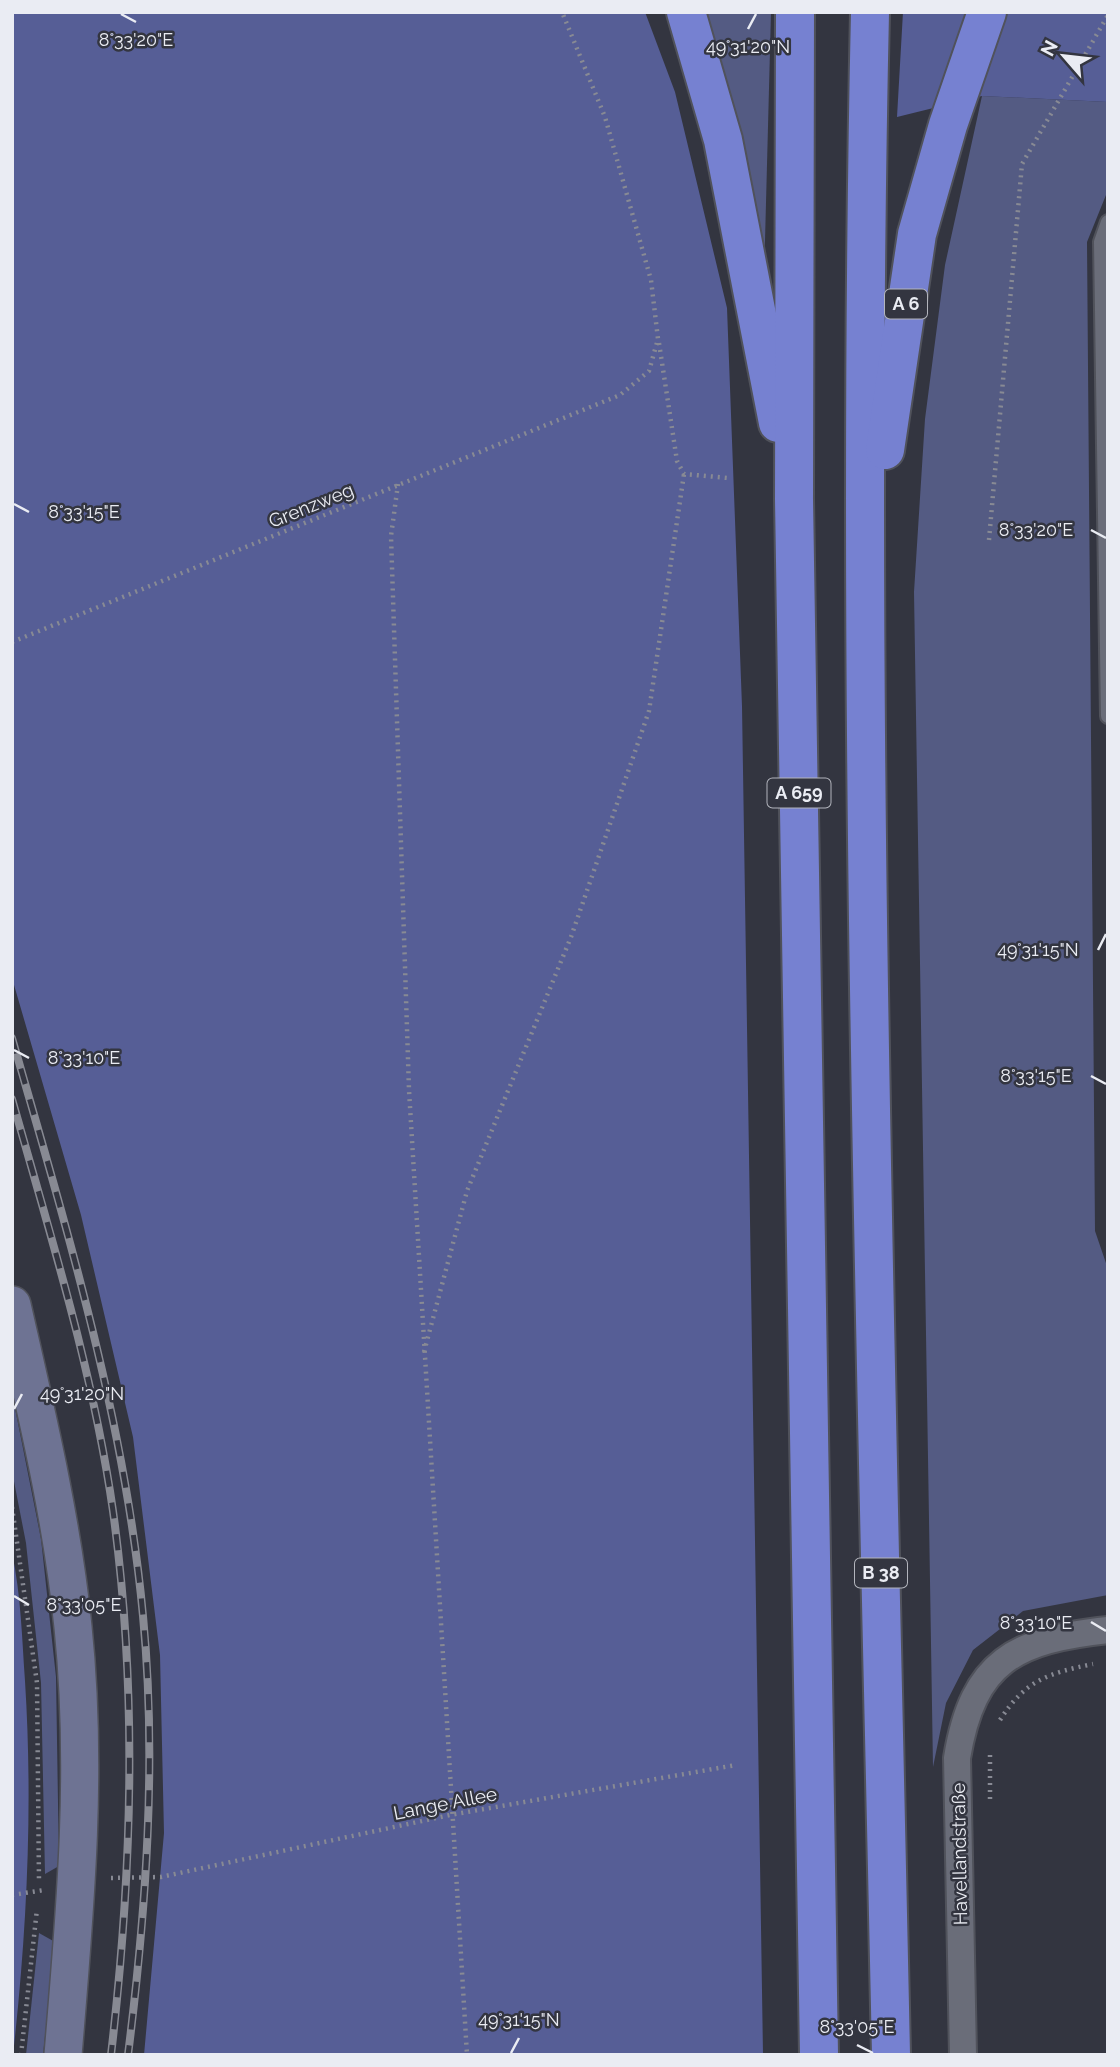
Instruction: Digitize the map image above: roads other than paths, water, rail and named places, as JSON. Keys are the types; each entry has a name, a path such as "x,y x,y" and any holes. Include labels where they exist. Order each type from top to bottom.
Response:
{"highway":[{"path":"686,12 723,140 752,301 794,499"},
{"name":"A 659","path":"795,12 794,499 819,2055"},
{"path":"866,604 864,283 870,12"},
{"name":"A 6","path":"866,604 897,359 918,234 948,125 988,12"},
{"name":"B 38","path":"866,604 871,1091 891,2055"}],"main road":[{"path":"12,1305 54,1496 74,1627 80,1752 78,1858 64,2055"}],"street":[{"name":"Havellandstraße","path":"964,2055 957,1758 963,1723 978,1692 1000,1664 1025,1646 1049,1637 1108,1630"}],"lane":[{"path":"1108,222 1101,242 1108,716"}],"railway":[{"path":"12,1038 72,1252 108,1396 123,1469 143,1616 149,1726 148,1836 128,2055"},
{"path":"12,1099 69,1303 94,1407 113,1511 121,1579 129,1715 129,1783 124,1919 111,2055"}]}
